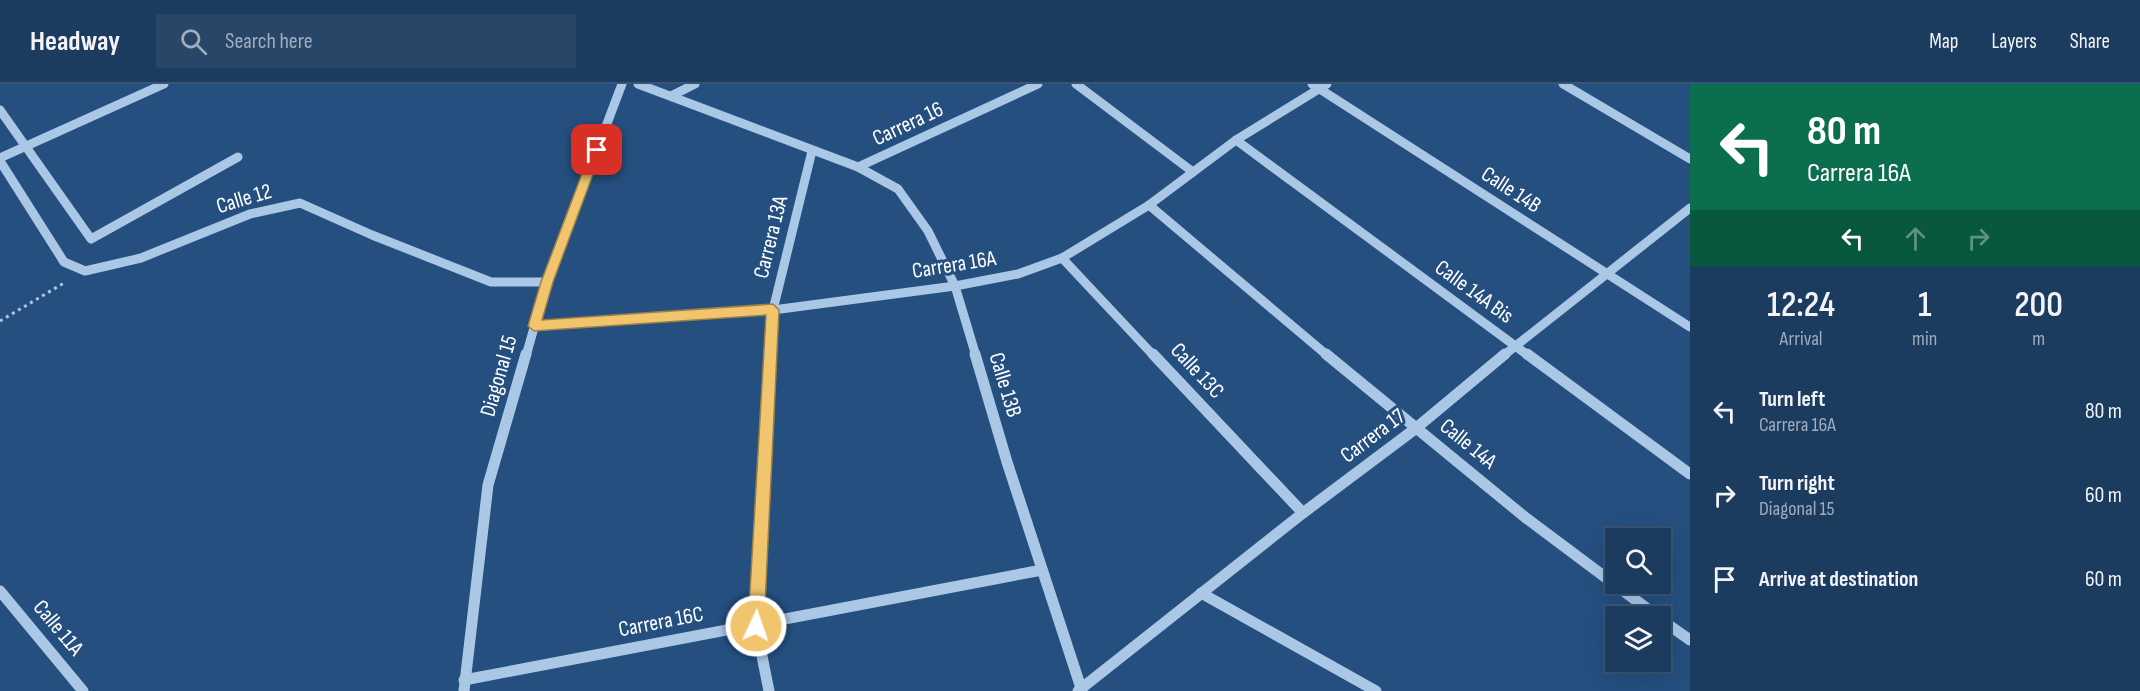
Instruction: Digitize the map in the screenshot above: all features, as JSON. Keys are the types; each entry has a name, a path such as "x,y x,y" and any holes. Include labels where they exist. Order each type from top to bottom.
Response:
{"street":[{"path":"85,271 64,262 0,160 164,84"},
{"name":"Diagonal 15","path":"464,686 488,485 547,282 622,84"},
{"name":"Calle 13B","path":"638,84 858,167 898,189 928,231 955,286 1080,690"},
{"path":"671,96 695,84"},
{"name":"Carrera 16","path":"858,167 1038,84"},
{"path":"1076,84 1193,172"},
{"path":"1563,84 1690,159"},
{"name":"Carrera 16A","path":"534,326 773,310 955,286 1018,274 1062,258 1149,205 1236,140 1319,86"},
{"name":"Calle 14B","path":"1319,86 1690,327"},
{"path":"0,110 91,239 238,157"},
{"name":"Calle 14A Bis","path":"1236,140 1690,474"},
{"name":"Carrera 13A","path":"769,691 756,626 773,310 812,151"},
{"name":"Calle 12","path":"85,271 141,258 250,214 300,203 372,235 491,282 547,282"},
{"name":"Calle 14A","path":"1149,205 1415,429 1593,571 1642,606"},
{"name":"Carrera 17","path":"1080,690 1303,513 1415,429 1515,346 1690,208"},
{"name":"Calle 13C","path":"1062,258 1303,513"},
{"name":"Carrera 16C","path":"464,686 1042,570"},
{"name":"Calle 11A","path":"0,591 83,691"},
{"path":"1201,593 1376,691"},
{"name":"Calle 14A","path":"1671,627 1690,640"}],"path":[{"path":"0,321 85,271"}],"route":[{"path":"597,150 547,282 534,326 773,310 756,626"}]}
